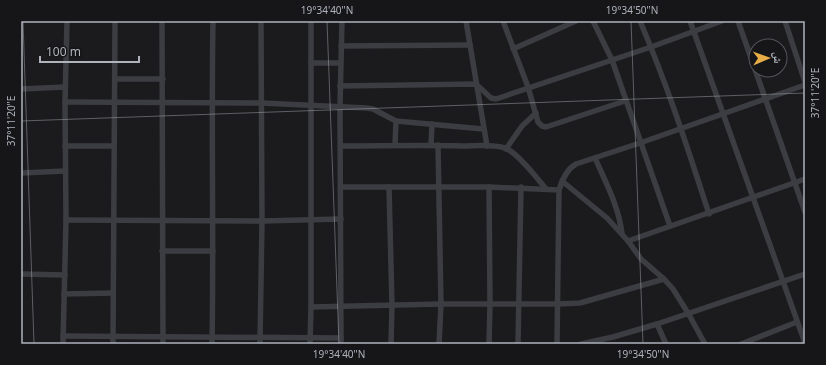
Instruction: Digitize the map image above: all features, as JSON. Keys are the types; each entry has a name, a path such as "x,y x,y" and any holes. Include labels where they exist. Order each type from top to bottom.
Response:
{"street":[{"path":"63,344 66,220 65,87 67,21"},
{"path":"113,344 115,21"},
{"path":"162,21 163,344"},
{"path":"212,344 213,21"},
{"path":"260,344 262,221 261,21"},
{"path":"310,344 311,21"},
{"path":"340,344 340,63 342,21"},
{"path":"466,21 487,146"},
{"path":"503,21 528,87 538,122 542,126 546,127 625,101"},
{"path":"513,48 576,21"},
{"path":"593,21 612,60 625,101 670,226"},
{"path":"640,21 681,129 709,214"},
{"path":"690,21 805,344"},
{"path":"340,86 476,84 493,99 651,47 722,21"},
{"path":"738,21 805,212"},
{"path":"557,344 559,190 562,181 571,166 681,129 805,84 785,21"},
{"path":"341,46 470,45"},
{"path":"311,63 340,63"},
{"path":"115,79 163,79"},
{"path":"21,88 65,87"},
{"path":"65,102 163,104 262,103 340,106 373,109 396,121 484,129"},
{"path":"506,149 522,126 536,113"},
{"path":"395,146 396,121"},
{"path":"431,145 432,124"},
{"path":"341,146 438,145 487,146 506,149 531,170 546,189"},
{"path":"438,145 441,304 439,344"},
{"path":"65,146 114,146"},
{"path":"595,158 616,206 622,234"},
{"path":"21,173 65,171"},
{"path":"628,241 709,214 805,179"},
{"path":"562,181 607,218 628,241 640,260 664,279 673,289 705,344"},
{"path":"341,187 521,187 559,190"},
{"path":"489,187 489,344"},
{"path":"518,344 521,187"},
{"path":"390,188 392,305 391,344"},
{"path":"66,220 262,221 341,219"},
{"path":"162,251 213,251"},
{"path":"21,274 64,274"},
{"path":"581,344 597,343 805,274"},
{"path":"311,307 490,303 558,304 588,302 664,279"},
{"path":"64,294 113,293"},
{"path":"741,344 797,322"},
{"path":"657,324 666,344"},
{"path":"63,336 113,335 341,338"}]}
